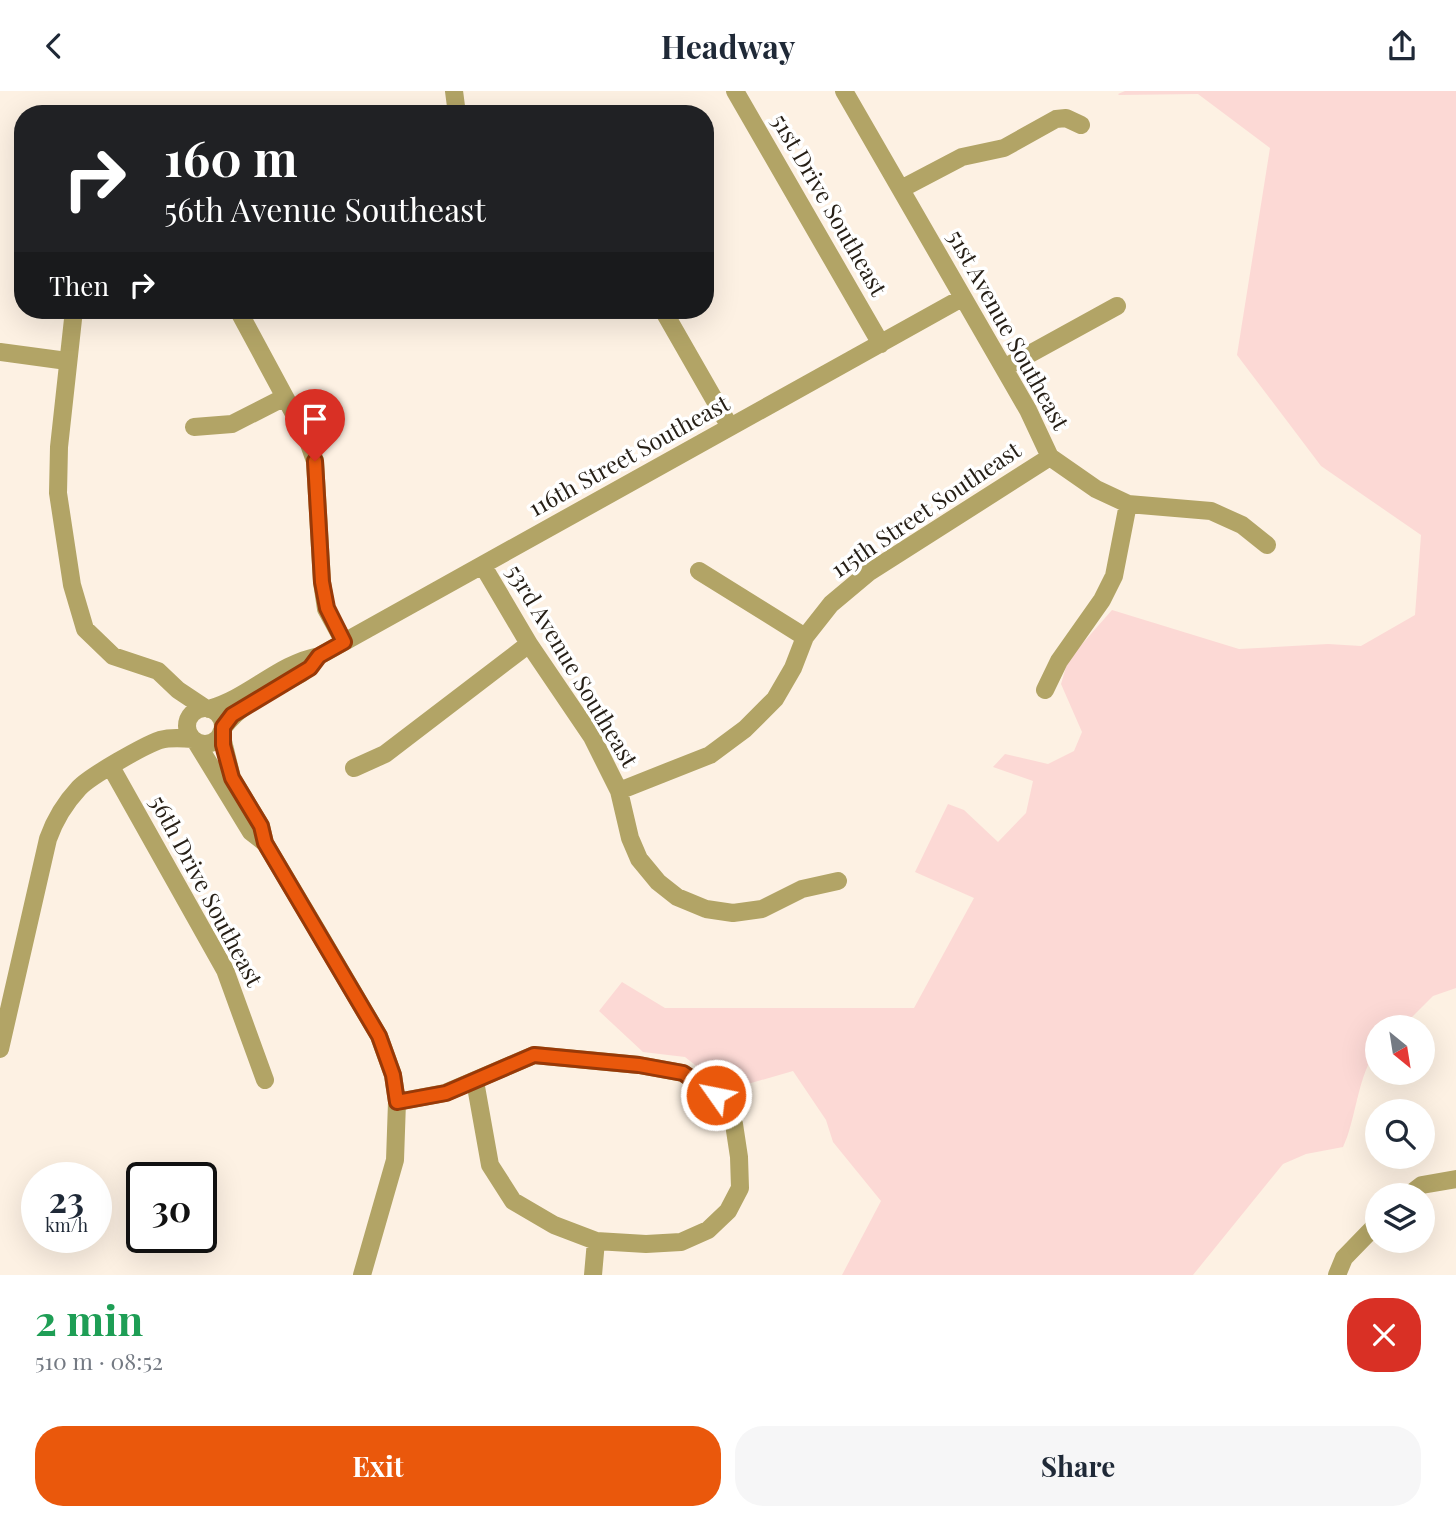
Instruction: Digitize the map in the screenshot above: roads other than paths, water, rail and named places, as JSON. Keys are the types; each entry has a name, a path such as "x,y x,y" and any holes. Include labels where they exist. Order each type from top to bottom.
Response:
{"street":[{"name":"51st Drive Southeast","path":"735,91 881,344"},
{"name":"51st Avenue Southeast","path":"844,91 1004,368 1051,457 1096,489 1128,504 1211,511 1242,524 1267,545"},
{"path":"901,189 954,160 1004,148 1056,120 1066,118 1081,125"},
{"name":"116th Street Southeast","path":"207,709 230,702 304,659 319,656 962,298"},
{"path":"1004,368 1117,306"},
{"path":"73,319 58,447 58,493 72,585 85,629 113,656 158,671 178,690 220,716 226,759 232,778 261,826 265,843 379,1036 393,1075 397,1102 395,1160 362,1275"},
{"path":"243,319 307,439 315,461 322,582 327,608 344,642"},
{"path":"668,319 730,427"},
{"path":"0,352 67,361"},
{"path":"194,428 232,424 285,397"},
{"name":"115th Street Southeast","path":"619,791 710,755 746,729 775,699 793,668 805,637 831,604 868,573 1051,457"},
{"path":"1045,690 1059,661 1102,600 1115,576 1128,504"},
{"name":"53rd Avenue Southeast","path":"482,566 529,645 592,737 619,791 629,838 639,859 658,882 677,897 706,909 733,913 762,909 802,889 838,881"},
{"path":"698,571 805,637"},
{"path":"354,768 385,754 529,645"},
{"name":"116th Street Southeast","path":"222,730 232,715 310,668 319,656"},
{"path":"178,690 181,709 191,731 251,832 265,843"},
{"path":"191,731 194,712 207,709"},
{"path":"191,731 208,744 218,738 222,730"},
{"path":"0,1049 55,817 81,786 111,767 157,741 191,731"},
{"name":"56th Drive Southeast","path":"111,767 225,969 265,1080"},
{"path":"397,1102 446,1093 534,1055 639,1065 683,1073 716,1095 734,1124 740,1157 740,1188 728,1211 708,1230 681,1242 646,1244 596,1241 554,1225 513,1201 490,1165 475,1081"},
{"path":"1433,1183 1456,1179"},
{"path":"1337,1275 1344,1258 1365,1236"},
{"path":"593,1275 596,1241"}]}
